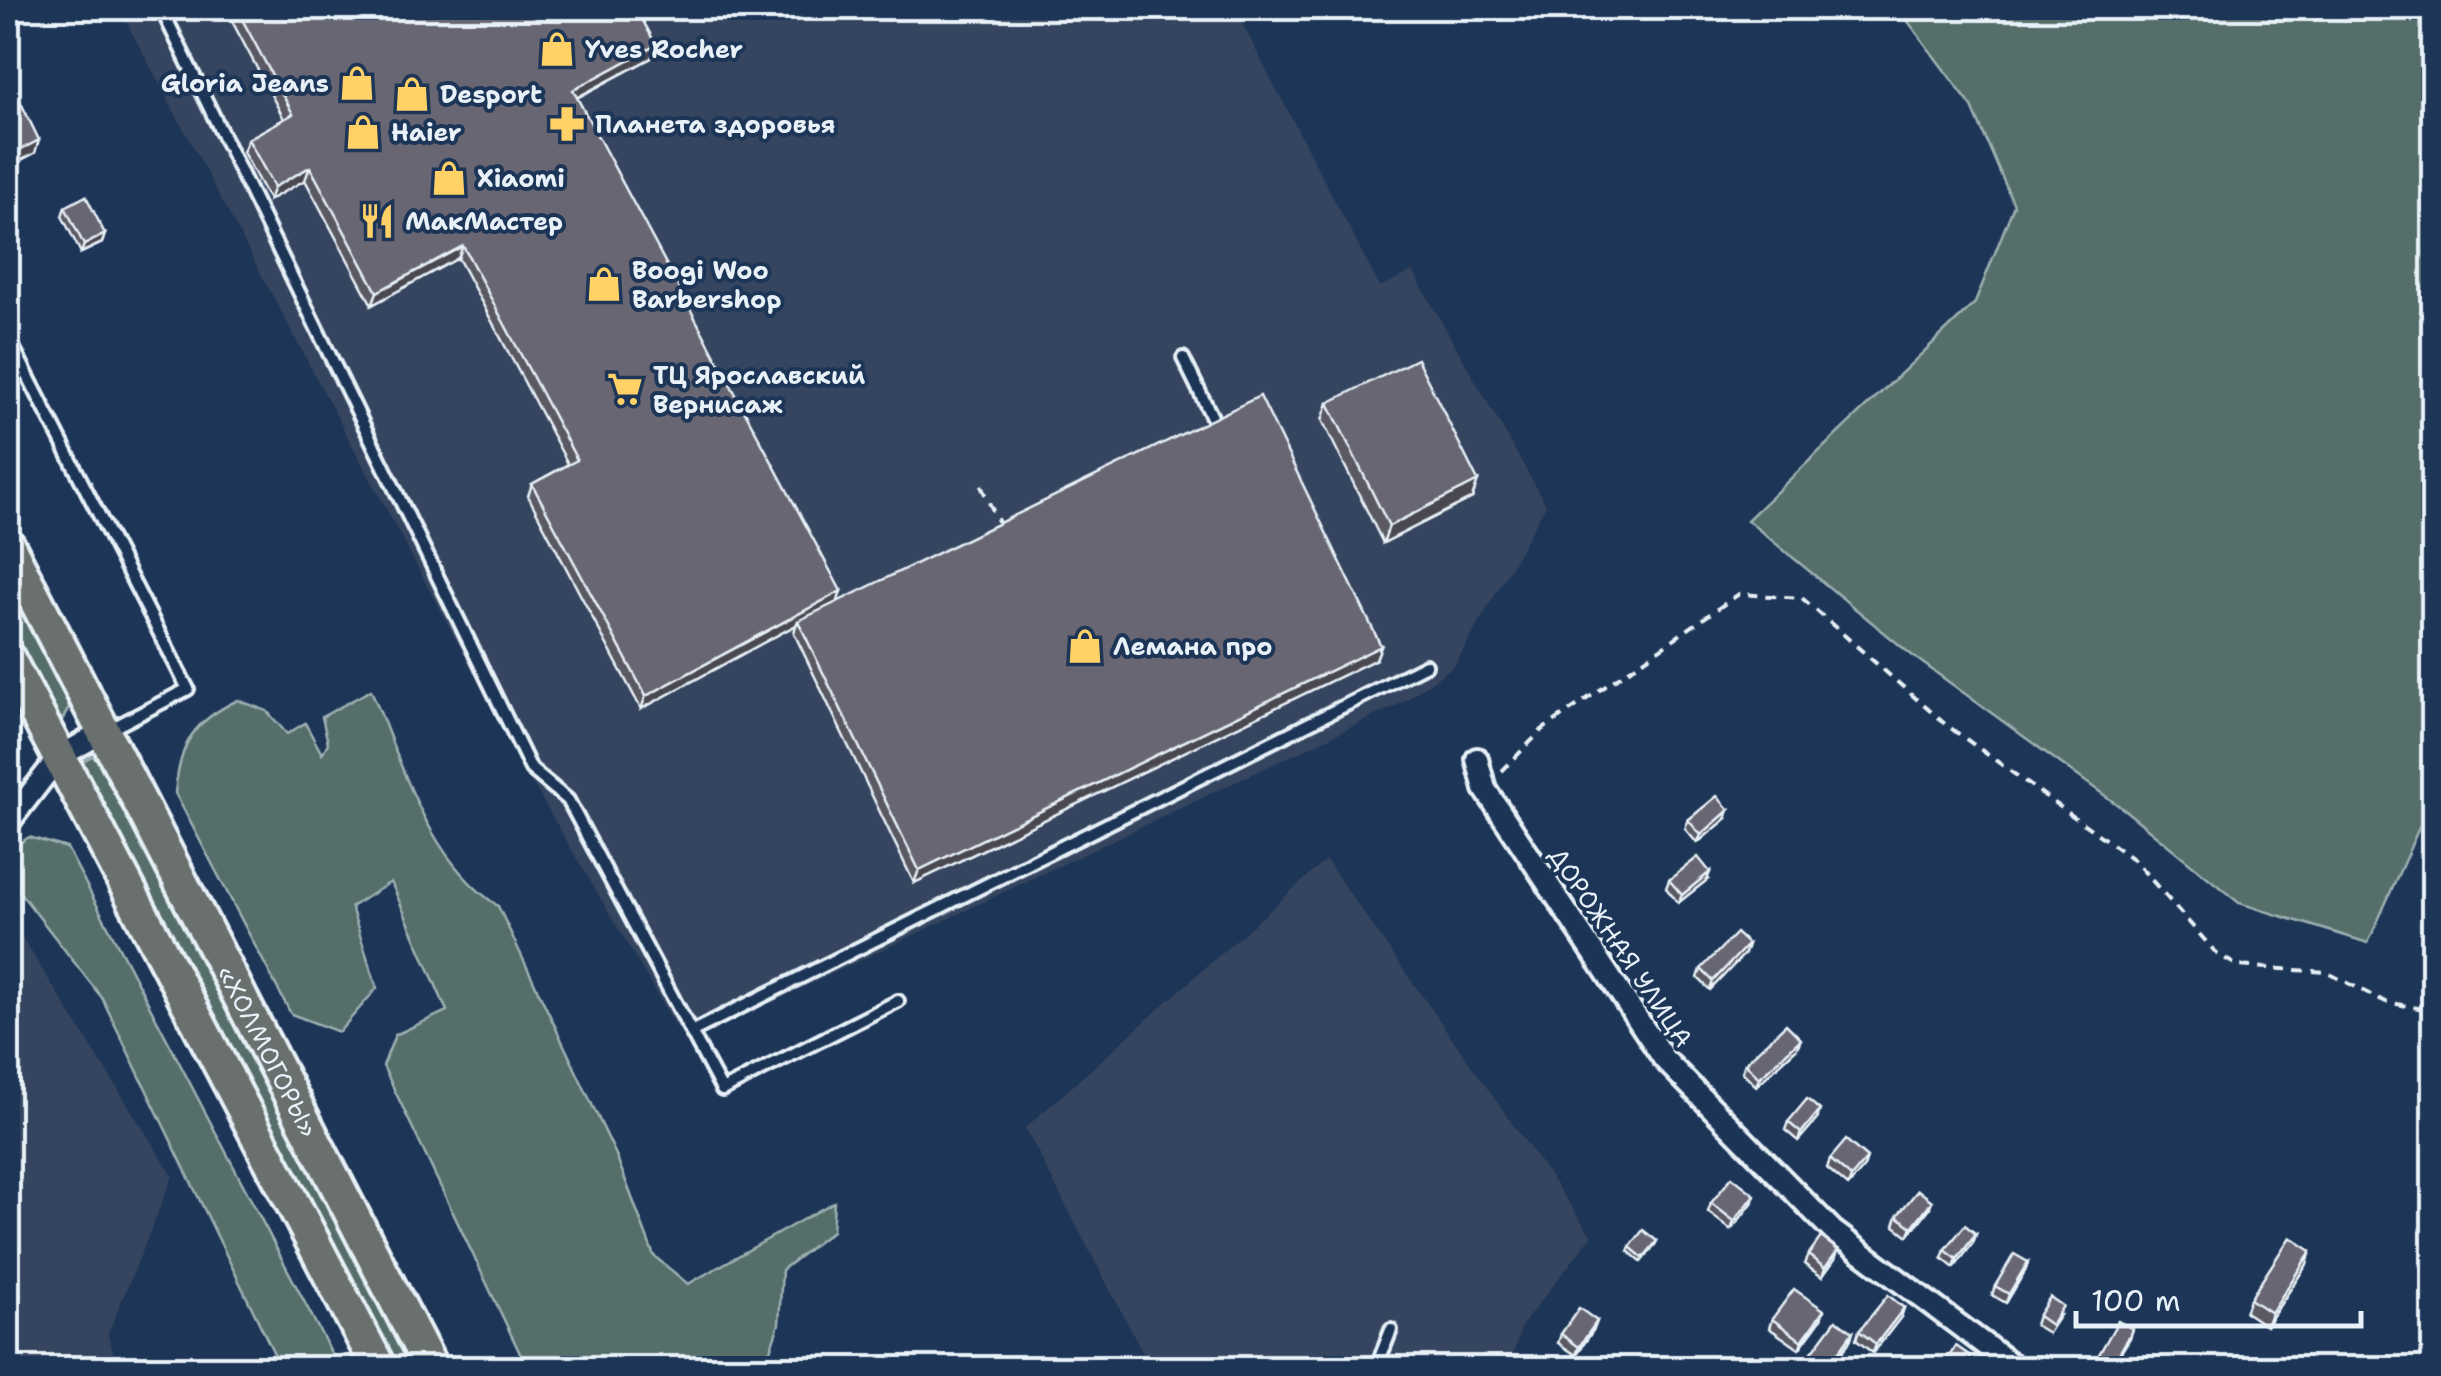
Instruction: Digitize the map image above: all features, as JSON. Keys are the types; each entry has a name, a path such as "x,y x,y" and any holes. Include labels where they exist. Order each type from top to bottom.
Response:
{"highway":[{"name":"«ХОЛМОГОРЫ»","path":"8,546 101,734 432,1368"},
{"name":"«ХОЛМОГОРЫ»","path":"8,660 379,1368"}],"street":[{"path":"8,823 58,756 101,734"},
{"name":"ДОРОЖНАЯ УЛИЦА","path":"1477,758 1485,789 1664,1059 1833,1231 2016,1368"}],"lane":[{"path":"160,8 530,768 568,800 722,1090 898,1001"},
{"path":"8,337 188,689 101,734"},
{"path":"1183,358 1212,417"},
{"path":"691,1032 1394,685 1426,665"},
{"path":"1376,1368 1392,1330"}],"path":[{"path":"982,486 1003,532"},
{"path":"1485,789 1542,730 1739,594 1802,598 1945,724 2134,860 2218,954 2238,966 2326,972 2386,1002 2434,1011"}],"shaded area":[{"path":"119,8 1234,8 1380,287 1413,271 1546,505 1455,665 1400,704 705,1034 688,1035 676,1027 533,784"},
{"path":"1326,860 1592,1236 1522,1325 1509,1368 1151,1368 1025,1128"},
{"path":"8,915 173,1176 108,1334 118,1368 8,1368"}],"green space":[{"path":"1898,8 2433,8 2433,796 2368,943 2239,903 2126,811 1913,656 1747,520 1975,303 2014,205 1972,107"},
{"path":"8,587 70,705 63,719 54,714 8,625"},
{"path":"371,690 435,837 473,886 498,906 616,1155 654,1256 688,1284 834,1202 832,1231 782,1270 779,1324 764,1368 527,1368 383,1066 395,1035 447,1011 391,882 351,907 377,988 339,1032 291,1014 175,793 180,760 199,726 238,700 267,711 287,734 305,723 322,754 328,743 322,717"},
{"path":"92,756 99,761 418,1368 397,1368 83,768 83,761"},
{"path":"29,837 67,848 339,1368 281,1368 102,998 18,890 8,890 8,851"}],"building":[{"name":"ТЦ Ярославский Вернисаж","path":"236,8 636,8 656,45 573,90 841,591 646,696 532,484 577,460 463,246 377,292 310,167 274,187 248,139 293,114"},
{"path":"8,76 39,140 8,156"},
{"path":"86,196 105,234 84,245 65,207"},
{"path":"1417,359 1478,481 1389,526 1328,403"},
{"name":"Лемана про","path":"1260,396 1381,646 919,870 798,621"},
{"path":"1717,796 1729,810 1701,835 1688,820"},
{"path":"1698,857 1710,872 1682,895 1669,880"},
{"path":"1736,933 1748,944 1713,981 1701,969"},
{"path":"1786,1024 1801,1039 1759,1078 1745,1063"},
{"path":"1807,1099 1820,1110 1801,1133 1788,1122"},
{"path":"1846,1140 1867,1158 1851,1177 1830,1159"},
{"path":"1732,1177 1755,1195 1734,1221 1711,1203"},
{"path":"1918,1190 1932,1201 1912,1227 1897,1216"},
{"path":"1965,1225 1976,1234 1957,1259 1945,1250"},
{"path":"1643,1230 1657,1241 1643,1258 1630,1247"},
{"path":"1821,1237 1838,1250 1825,1268 1808,1255"},
{"path":"2290,1237 2311,1251 2271,1313 2250,1299"},
{"path":"2014,1254 2028,1262 2009,1294 1995,1286"},
{"path":"1794,1289 1824,1310 1802,1341 1772,1319"},
{"path":"1888,1295 1904,1308 1876,1344 1859,1331"},
{"path":"2050,1297 2063,1306 2051,1325 2038,1316"},
{"path":"1579,1308 1597,1321 1579,1347 1561,1334"},
{"path":"1836,1320 1853,1332 1827,1368 1820,1368 1807,1359"},
{"path":"2118,1321 2133,1329 2112,1366 2097,1358"},
{"path":"1956,1346 1972,1357 1964,1368 1941,1368"}],"place":[{"name":"Yves Rocher","path":"557,49"},
{"name":"Gloria Jeans","path":"357,83"},
{"name":"Desport","path":"412,94"},
{"name":"Планета здоровья","path":"567,124"},
{"name":"Haier","path":"363,132"},
{"name":"Xiaomi","path":"449,178"},
{"name":"МакМастер","path":"377,221"},
{"name":"Boogi Woo Barbershop","path":"604,284"},
{"name":"ТЦ Ярославский Вернисаж","path":"625,389"},
{"name":"Лемана про","path":"1085,646"}]}
